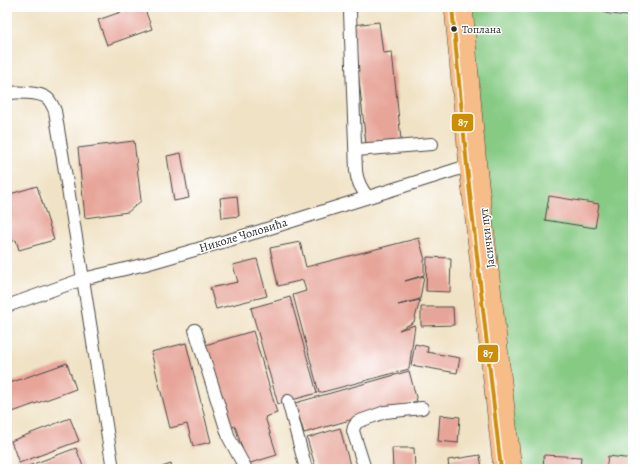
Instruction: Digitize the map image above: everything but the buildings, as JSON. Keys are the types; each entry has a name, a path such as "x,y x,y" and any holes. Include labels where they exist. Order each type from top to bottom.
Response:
{"main road":[{"name":"Јасички пут","path":"452,7 514,469"},
{"name":"Јасички пут","path":"465,7 473,167 501,469"}],"street":[{"path":"608,7 633,10"},
{"path":"350,12 356,171 358,182 368,197"},
{"path":"7,93 18,92 42,95 47,97 55,112 113,469"},
{"path":"356,150 432,144"},
{"name":"Николе Чоловића","path":"7,306 83,279 146,264 257,232 458,169 473,167"},
{"path":"195,330 229,438 246,469"},
{"path":"288,401 306,469"},
{"path":"364,469 354,431 354,427 357,422 385,412 422,408"}],"green space":[{"path":"465,7 608,7 633,10 633,469 514,469"}],"transit line":[{"name":"87","path":"452,7 467,167 501,469"}],"place":[{"name":"Топлана","path":"454,29"}]}
